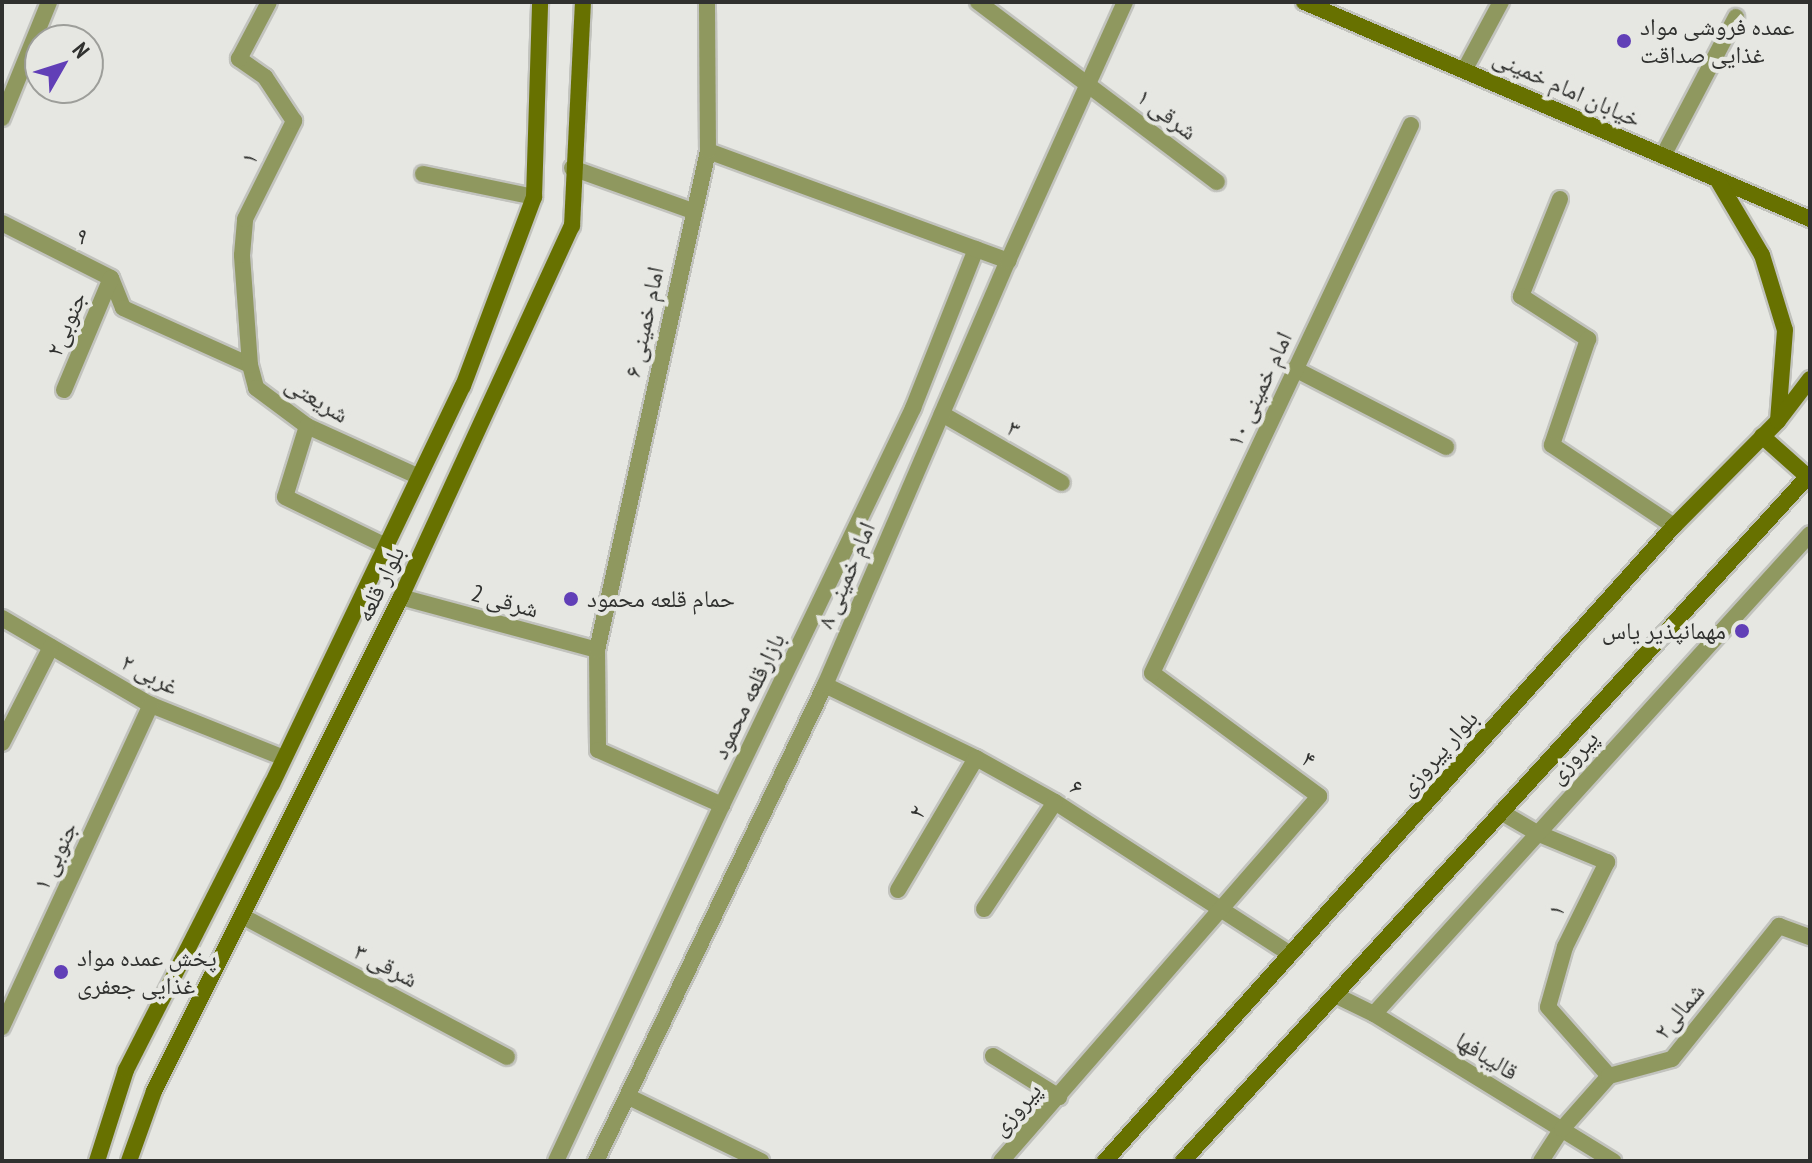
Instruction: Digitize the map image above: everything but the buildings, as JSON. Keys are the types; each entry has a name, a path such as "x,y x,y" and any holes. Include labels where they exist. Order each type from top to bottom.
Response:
{"main road":[{"name":"بلوار قلعه","path":"97,1161 126,1070 284,758 417,476 463,386 534,197 540,2"},
{"name":"بلوار قلعه","path":"129,1161 154,1091 401,597 572,226 572,168 583,2"},
{"name":"خیابان امام خمینی","path":"1304,2 1810,219"},
{"path":"1717,179 1762,255 1785,330 1778,421"},
{"name":"بلوار پیروزی","path":"1105,1161 1674,526 1778,421 1810,379"},
{"path":"1183,1161 1809,476 1762,436"}],"street":[{"path":"2,118 49,2"},
{"name":"۱","path":"250,365 242,255 245,219 294,121 265,77 239,59 269,2"},
{"name":"امام خمینی ۶","path":"707,2 708,151 597,650 598,750 722,805"},
{"name":"۱ شرقی","path":"978,2 1217,182"},
{"name":"امام خمینی ۸","path":"596,1161 825,685 1008,261 1125,2"},
{"path":"1465,69 1501,2"},
{"path":"1663,156 1736,17"},
{"name":"امام خمینی ۱۰","path":"1152,673 1411,125"},
{"path":"708,151 1008,261"},
{"path":"572,168 693,211"},
{"path":"423,174 534,197"},
{"path":"1560,199 1521,296 1588,339 1552,445 1674,526"},
{"name":"۹","path":"2,223 111,278"},
{"name":"بازارقلعه محمود","path":"556,1161 722,805 913,408 976,249"},
{"path":"111,278 123,308 250,365"},
{"name":"جنوبی۲","path":"64,390 111,278"},
{"name":"شریعتی","path":"250,365 256,388 307,426 417,476"},
{"path":"1295,369 1446,447"},
{"name":"۳","path":"942,414 1062,483"},
{"path":"307,426 285,497 386,546"},
{"name":"پیروزی","path":"1374,1014 1810,534"},
{"name":"2 شرقی","path":"401,597 597,650"},
{"name":"۲ غربی","path":"2,618 151,705 284,758"},
{"path":"2,743 51,647"},
{"name":"۴","path":"1152,673 1319,796 1223,908"},
{"name":"۶","path":"825,685 976,758 1055,802 1290,954"},
{"name":"۱ جنوبی","path":"2,1027 151,705"},
{"name":"۲","path":"898,890 976,758"},
{"path":"984,909 1055,802"},
{"name":"۱","path":"1501,812 1537,833 1607,862 1565,947 1548,1007 1609,1076"},
{"name":"پیروزی","path":"1001,1161 1223,908"},
{"name":"۳ شرقی","path":"242,916 507,1057"},
{"name":"شمالی۲","path":"1609,1076 1672,1059 1779,926 1810,937"},
{"name":"قالیبافها","path":"1335,995 1374,1014 1613,1161"},
{"path":"993,1056 1059,1097"},
{"path":"1541,1161 1562,1129 1609,1076"},
{"path":"629,1097 756,1160"}],"place":[{"name":"عمده فروشی مواد غذایی صداقت","path":"1624,41"},
{"name":"حمام قلعه محمود","path":"571,599"},
{"name":"مهمانپذیر یاس","path":"1742,631"},
{"name":"پخش عمده مواد غذایی جعفری","path":"61,972"}]}
